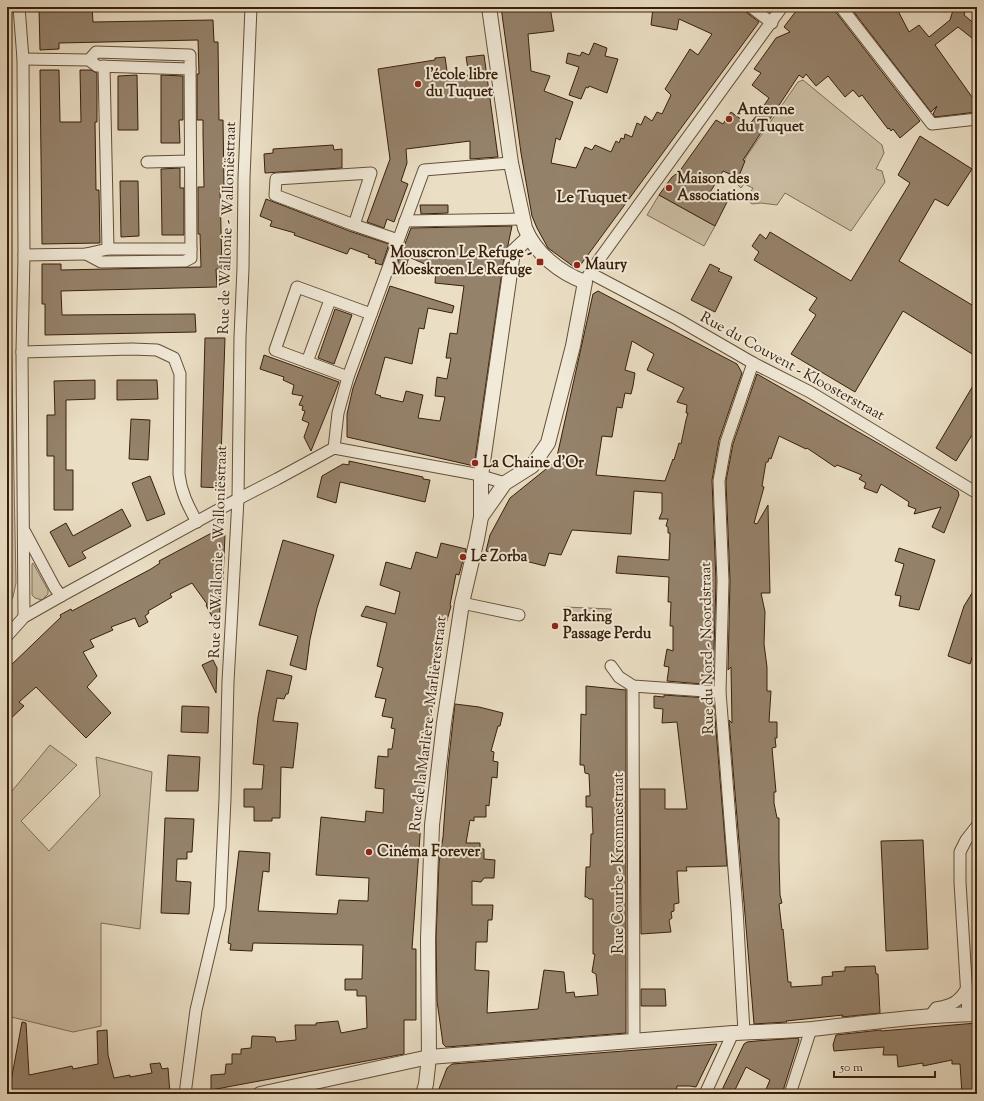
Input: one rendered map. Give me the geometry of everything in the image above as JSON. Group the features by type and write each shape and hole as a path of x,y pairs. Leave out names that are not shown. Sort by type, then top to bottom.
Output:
{"street":[{"path":"19,7 23,59 24,255 22,352 24,617"},
{"name":"Rue de Wallonie - Walloniëstraat","path":"185,1094 196,1010 220,908 228,682 238,499 244,178 251,7"},
{"path":"489,7 511,163 522,219 529,237 536,247 555,265 569,276 587,277 772,23 782,7"},
{"path":"751,7 772,23"},
{"path":"841,7 932,124 977,119"},
{"path":"86,254 101,262 185,261 191,258 190,55 96,52 89,60"},
{"path":"23,59 89,60 97,66 190,69"},
{"path":"104,66 108,249"},
{"path":"147,162 190,161"},
{"path":"334,448 338,413 348,377 424,170 511,163"},
{"path":"354,225 371,173 276,179 275,195 354,225 398,240"},
{"path":"405,221 522,219"},
{"name":"Rue de la Marlière - Marlièrestraat","path":"423,1094 426,1084 429,1057 428,939 432,825 444,723 462,603 481,517 481,476 513,252 529,237"},
{"path":"24,255 86,254 108,249 191,249"},
{"name":"Rue du Couvent - Kloosterstraat","path":"587,277 671,316 753,363 810,392 977,493"},
{"name":"Rue de la Marlière - Marlièrestraat","path":"481,517 505,482 532,466 548,443 573,346 587,277"},
{"path":"348,377 275,350 297,287 371,314"},
{"path":"307,362 330,300"},
{"path":"22,352 132,349 157,350 174,358 180,374 178,474 185,499 197,522"},
{"name":"Rue du Nord - Noordstraat","path":"738,1032 737,909 720,692 723,581 719,481 726,442 753,363"},
{"path":"7,636 24,617 334,448 481,476 505,482"},
{"path":"24,529 51,581 61,596"},
{"path":"462,603 519,616"},
{"path":"612,666 619,677 633,686 720,692"},
{"name":"Rue Courbe - Krommestraat","path":"633,686 634,1041"},
{"path":"260,1094 429,1057 738,1032 771,1032 811,1029 930,1016 972,1014 967,988 960,882 960,852 966,840 977,826"},
{"path":"930,1016 936,1008 947,1006 962,997 967,988"},
{"path":"790,1094 811,1029"},
{"path":"705,1094 738,1032"}],"shaded area":[{"path":"803,80 882,145 884,153 876,169 882,171 885,182 851,231 785,193 777,205 761,203 752,204 746,199 753,188 744,184 741,188 736,183 746,157 798,82"},
{"path":"7,111 16,583 13,597 7,608"},
{"path":"659,195 715,226 704,246 647,215"},
{"path":"33,563 48,590 48,594 42,600 35,598 32,595"},
{"path":"565,607 611,609 611,615 565,613"},
{"path":"50,745 77,765 21,821 49,851 100,796 96,757 152,772 140,929 101,923 101,1026 73,1032 7,1016 7,797"}],"building":[{"path":"39,7 92,7 93,22 213,20 214,42 218,42 219,120 223,120 224,187 220,187 222,269 216,269 217,287 61,291 62,315 195,314 196,332 45,335 45,304 42,304 42,264 61,264 61,270 201,267 200,234 198,234 198,187 204,187 203,120 197,120 197,74 199,74 198,40 59,43 59,49 40,50"},
{"path":"501,7 550,7 554,31 528,34 531,71 550,76 544,91 573,102 560,140 556,138 551,163 576,168 585,147 592,150 595,145 611,152 616,141 619,143 621,138 624,139 625,134 632,137 637,123 641,125 645,116 652,121 657,112 662,114 671,95 665,89 690,49 698,55 712,34 679,19 677,30 651,25 652,7 744,7 746,12 759,22 579,267 574,267 548,248 532,216 521,153"},
{"path":"799,7 834,7 835,11 920,121 900,138 893,129 891,131 889,128 888,129 862,95 859,97 853,90 845,97 828,76 816,86 806,74 803,78 799,75 743,160 745,161 738,178 723,171 709,194 727,202 715,226 659,195 672,177 679,172 716,120 723,124 731,112 749,125 761,110 769,98 752,85 761,73 754,69 776,38 790,32 784,27"},
{"path":"850,7 896,7 909,32 919,25 929,37 950,20 954,7 966,7 964,15 977,26 977,42 958,27 935,45 977,104 977,112 935,117 933,114 937,106 931,112"},
{"path":"594,43 607,48 605,56 618,59 607,93 589,86 588,88 586,87 581,99 569,95 579,67 566,63 568,53 580,56 582,52 589,55"},
{"path":"484,55 498,157 470,159 470,141 406,149 407,163 401,181 408,184 394,222 387,219 384,228 367,222 390,159 378,69 445,57 448,78 469,75 466,57"},
{"path":"40,70 59,70 60,122 81,122 80,70 91,70 97,73 97,122 95,122 96,190 99,190 100,243 42,244"},
{"path":"137,75 138,130 118,130 118,76"},
{"path":"161,75 183,76 183,120 179,120 180,143 161,143"},
{"path":"920,136 972,169 948,206 935,199 899,261 977,308 977,357 903,311 855,392 791,354 816,315 809,310 817,298 754,260 759,252 752,246 760,234 766,239 770,232 851,281 910,183 898,175"},
{"path":"333,145 334,150 342,149 342,168 265,173 264,154 273,153 273,149"},
{"path":"180,168 180,188 184,188 184,235 162,235 161,169"},
{"path":"120,181 138,181 139,236 121,237"},
{"path":"266,199 352,232 389,244 382,265 375,263 376,260 368,257 369,255 350,248 347,254 294,235 295,233 270,226 272,221 260,216"},
{"path":"420,205 448,205 448,213 421,214"},
{"path":"512,226 508,245 505,251 474,466 347,437 347,414 353,388 390,286 454,306 452,313 428,308 424,329 419,328 412,364 385,357 375,394 381,396 380,397 403,402 406,391 423,395 418,418 440,421 445,397 435,396 437,377 447,379 451,358 446,358 450,333 457,334 464,286 435,283 436,269 409,257 404,273 395,270 411,228"},
{"path":"710,264 720,269 718,271 732,277 715,312 691,300"},
{"path":"598,291 737,364 742,373 719,440 712,480 716,581 713,685 667,681 669,667 664,666 667,649 673,651 673,626 670,626 671,602 668,602 669,577 616,573 618,556 669,560 670,533 668,533 668,527 666,526 668,519 659,519 662,512 662,493 634,491 631,534 572,530 561,555 549,553 545,566 486,551 490,535 510,498 556,461 593,294","holes":["632,341 654,354 647,370 684,388 677,402 687,405 686,413 688,413 681,444 679,443 665,481 596,475 602,436 612,437 617,407 622,408 625,393 631,394 635,373 625,370"]},
{"path":"335,309 352,315 334,364 318,358"},
{"path":"205,338 225,338 220,488 201,487"},
{"path":"264,355 339,382 311,451 304,437 309,423 302,420 305,411 302,410 303,406 299,405 303,396 292,394 294,385 283,380 284,377 260,369"},
{"path":"757,374 883,446 958,491 959,495 944,533 932,527 941,507 914,514 916,509 908,506 909,502 881,484 877,493 864,488 866,483 859,479 862,475 837,465 835,467 807,448 806,449 779,436 771,459 769,458 768,462 766,462 762,486 764,487 754,523 757,524 768,505 770,593 761,593 765,612 764,644 767,667 767,691 771,691 769,722 777,722 777,738 775,738 776,747 772,748 776,792 774,792 774,803 777,818 779,818 780,895 782,903 779,904 788,982 791,982 791,987 822,985 822,977 833,976 832,972 845,971 845,967 875,966 876,974 878,974 880,1013 842,1017 843,1015 786,1021 787,1022 754,1024 729,720 732,723 731,667 728,670 730,581 726,481 733,444"},
{"path":"977,379 977,427 956,461 936,448"},
{"path":"95,380 95,399 66,400 66,470 73,470 73,510 54,510 54,456 47,456 47,415 55,415 54,381"},
{"path":"117,380 157,380 158,399 117,400"},
{"path":"131,419 150,420 148,460 129,459"},
{"path":"349,461 423,477 423,479 430,480 425,502 340,482 336,503 317,497 322,476 343,464 349,465"},
{"path":"150,476 165,514 147,521 132,483"},
{"path":"122,509 131,526 82,552 86,558 69,567 50,532 66,523 73,536"},
{"path":"221,528 225,535 219,630 206,605 207,604 192,583 170,594 172,597 148,611 149,613 145,616 148,622 139,627 135,618 111,627 113,630 90,640 94,647 83,652 97,676 87,687 111,713 86,738 36,687 19,702 24,706 7,722 7,669 61,617 60,615 71,609 72,611 151,569 160,563 159,561"},
{"path":"283,540 334,555 317,608 310,639 306,670 290,665 298,636 259,625"},
{"path":"441,543 466,549 459,575 456,574 451,606 442,638 436,669 422,807 412,949 416,949 416,1020 404,1020 404,1054 211,1090 211,1075 225,1074 226,1064 232,1064 232,1054 241,1054 241,1049 251,1048 252,1036 275,1037 276,1042 296,1040 295,1025 316,1025 316,1023 338,1021 341,1033 367,1028 366,996 357,996 357,990 345,990 345,979 362,979 363,945 253,943 252,951 230,950 231,944 228,943 239,851 270,853 269,872 263,871 258,911 337,914 339,900 368,901 369,878 316,875 321,817 365,822 366,811 383,813 384,789 375,788 378,756 388,757 388,749 392,749 395,729 391,728 393,718 382,716 386,699 375,697 383,668 377,666 387,623 361,616 366,606 395,614 400,592 380,585 386,562 411,569 416,552 437,558"},
{"path":"899,548 935,560 919,610 899,606 901,596 895,595 904,564 895,561"},
{"path":"977,585 977,642 970,664 948,656 964,606"},
{"path":"213,660 217,668 216,693 202,665"},
{"path":"267,670 292,676 288,694 286,694 284,699 277,698 273,721 298,723 293,768 281,767 280,818 272,818 272,821 254,821 254,807 244,807 244,789 262,789 264,765 253,764 258,717"},
{"path":"586,686 626,690 626,1033 446,1047 443,1044 437,1001 436,939 439,863 443,837 448,766 455,704 479,707 503,713 491,751 494,752 493,761 498,762 497,778 492,777 489,806 486,805 486,817 474,817 474,821 470,820 466,843 480,843 480,849 484,849 484,859 495,860 494,878 484,878 481,882 472,881 472,905 493,905 492,920 488,920 487,942 476,942 475,970 489,971 487,1013 538,1009 544,970 564,972 566,993 574,992 575,997 598,995 596,974 592,972 595,954 593,954 593,899 585,897 586,867 590,867 591,834 593,834 592,807 586,807 586,796 590,796 589,774 585,773 584,765 580,765 581,714 586,715"},
{"path":"664,695 708,698 714,705 727,866 686,867 687,871 677,871 679,903 674,904 674,911 671,912 672,918 669,920 671,932 641,934 640,789 665,789 665,809 687,809 677,722 662,723 663,709 654,708 654,696 664,697"},
{"path":"182,706 209,707 208,733 181,732"},
{"path":"168,755 200,757 198,791 166,791"},
{"path":"165,818 194,819 192,852 187,852 187,859 177,859 176,881 191,882 189,914 161,913"},
{"path":"923,840 928,949 886,951 881,841"},
{"path":"641,989 665,989 666,1006 641,1006"},
{"path":"22,1022 26,1023 29,1075 72,1066 73,1069 98,1064 97,1031 107,1030 108,1055 114,1078 152,1073 150,1064 160,1063 162,1069 168,1068 170,1094 7,1094 7,1080 11,1081"},
{"path":"977,1023 977,1094 962,1094 960,1064 952,1064 952,1060 923,1066 923,1063 898,1067 897,1055 883,1055 884,1047 834,1051 833,1045 836,1035"},
{"path":"798,1038 799,1040 782,1094 764,1094 770,1080 746,1067 733,1094 720,1094 744,1044 747,1042 756,1041"},
{"path":"717,1044 696,1087 677,1086 676,1094 624,1094 598,1090 598,1094 437,1094 447,1068 452,1064"}],"place":[{"name":"l’école libre du Tuquet","path":"418,84"},
{"name":"Antenne du Tuquet","path":"729,119"},
{"name":"Maison des Associations","path":"669,188"},
{"name":"Mouscron Le Refuge - Moeskroen Le Refuge","path":"540,262"},
{"name":"Maury","path":"577,265"},
{"name":"La Chaine d'Or","path":"475,463"},
{"name":"Le Zorba","path":"463,557"},
{"name":"Parking Passage Perdu","path":"555,626"},
{"name":"Cinéma Forever","path":"369,852"}],"district":[{"name":"Le Tuquet","path":"592,198"}]}
